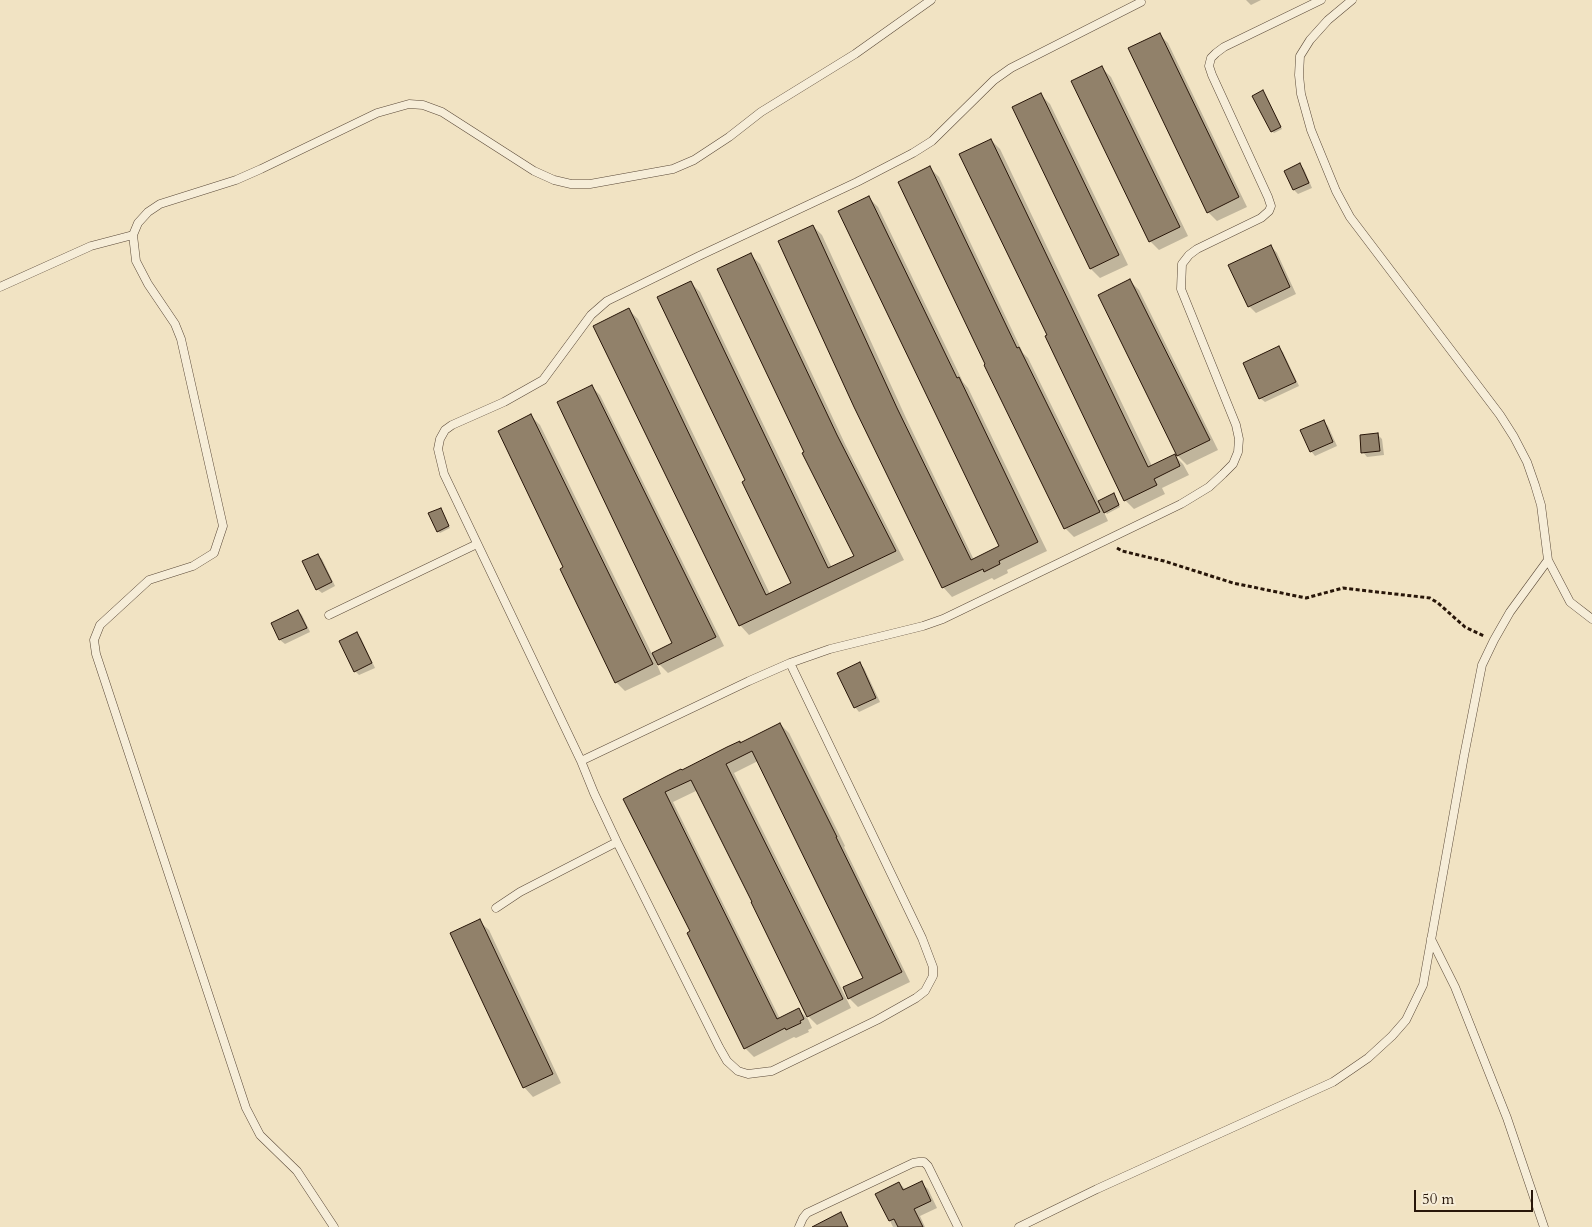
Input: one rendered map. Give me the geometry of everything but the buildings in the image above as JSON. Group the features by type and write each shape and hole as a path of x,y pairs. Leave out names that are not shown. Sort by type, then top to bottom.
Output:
{"lane":[{"path":"334,1227 297,1171 260,1135 246,1108 96,654 94,640 100,625 149,580 193,566 214,553 223,526 181,339 136,261 133,235 138,223 148,212 160,204 236,180 377,113 409,104 423,105 442,112 534,171 554,180 571,184 590,184 673,169 694,160 729,137 761,112 856,54 931,0"},
{"path":"581,760 790,663 830,649 923,626 943,619 1181,504 1208,487 1233,464 1238,452 1239,439 1236,425 1181,289 1182,264 1197,249 1261,218 1269,211 1270,206 1268,197 1209,66 1211,58 1216,52 1321,0"},
{"path":"1352,0 1328,20 1310,40 1300,56 1301,94 1311,130 1336,191 1350,217 1500,415 1528,462 1541,505 1548,560 1570,602 1592,619"},
{"path":"790,663 928,953 933,967 933,976 925,991 877,1020 787,1064 760,1073 748,1074 738,1071 727,1061 719,1047 617,842 581,760 477,544 440,462 438,450 440,439 445,430 544,380 591,315 607,301 857,182 913,153 932,140 994,80 1011,68 1141,2"},
{"path":"0,287 91,246 133,235"},
{"path":"330,615 477,544"},
{"path":"1019,1227 1097,1189 1333,1082 1368,1058 1406,1020 1423,985 1482,666 1510,612 1548,560"},
{"path":"496,908 520,892 617,842"},
{"path":"1431,940 1455,987 1508,1118 1544,1227"},
{"path":"799,1227 807,1213 913,1163 919,1162 924,1162 928,1166 958,1227"}],"path":[{"path":"1106,540 1122,551 1164,561 1233,583 1306,598 1343,588 1430,598 1465,627 1494,640"}]}
